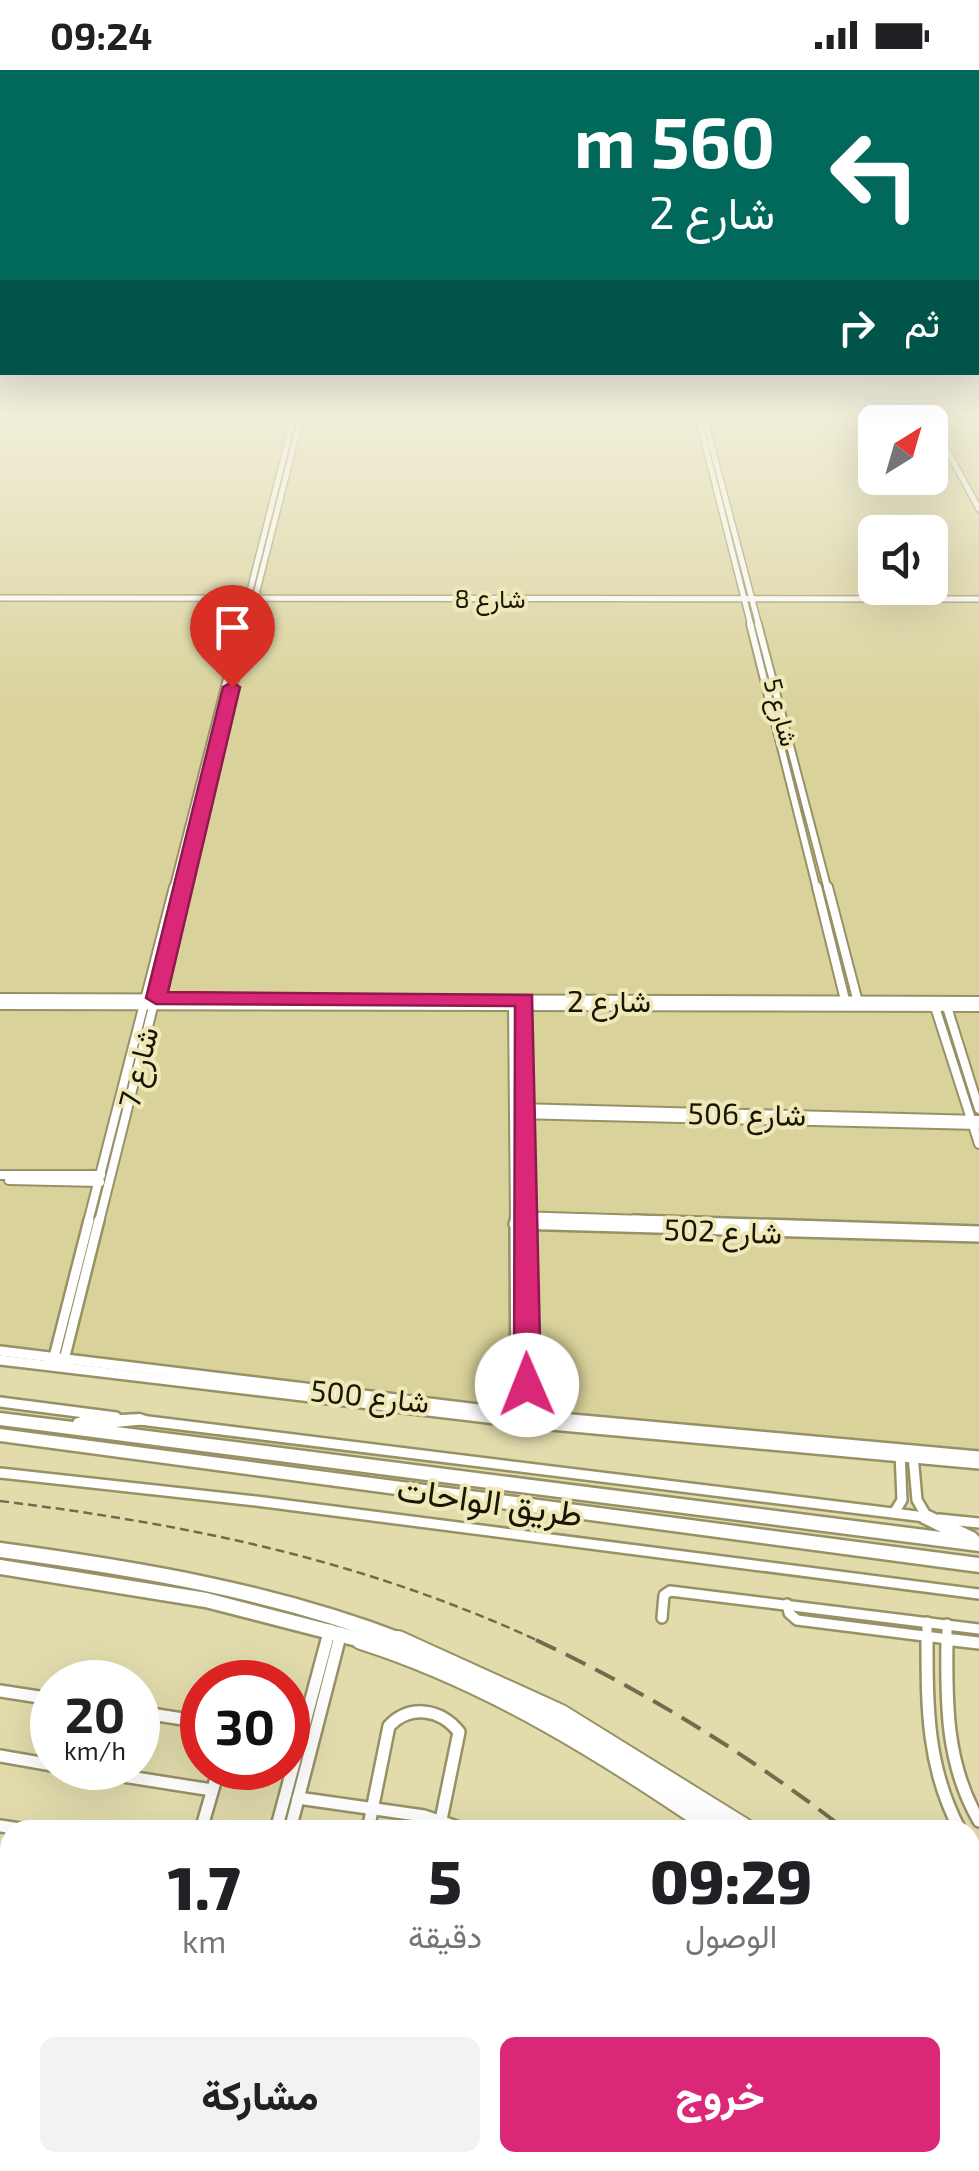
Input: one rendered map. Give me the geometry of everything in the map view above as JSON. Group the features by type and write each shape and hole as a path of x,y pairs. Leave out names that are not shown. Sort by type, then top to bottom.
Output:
{"highway":[{"name":"طريق الواحات","path":"0,1419 979,1543"},
{"path":"42,1424 140,1420"},
{"name":"طريق الواحات","path":"0,1435 979,1565"},
{"path":"927,1517 979,1543"}],"street":[{"name":"شارع 7","path":"58,1363 98,1178 272,515"},
{"name":"شارع 5","path":"726,515 846,1004"},
{"name":"شارع 8","path":"0,596 979,598"},
{"name":"شارع 7","path":"58,1363 155,1002 251,597"},
{"name":"شارع 5","path":"747,597 791,743 858,1004"},
{"path":"780,742 791,743"},
{"name":"شارع 2","path":"0,998 144,1002 979,1004"},
{"name":"شارع 2","path":"0,1006 144,1002"},
{"name":"شارع 2","path":"155,1002 513,1006 525,1003"},
{"path":"516,1418 525,1003"},
{"name":"شارع 2","path":"858,1004 979,1004"},
{"path":"513,1006 520,1111"},
{"path":"934,1007 975,1122 979,1144"},
{"path":"947,1007 979,1109"},
{"name":"شارع 506","path":"520,1111 975,1122"},
{"path":"0,1177 109,1179"},
{"path":"520,1220 528,1419"},
{"name":"شارع 502","path":"520,1220 979,1234"},
{"name":"شارع 500","path":"0,1352 58,1363"},
{"name":"شارع 500","path":"0,1360 58,1363 516,1418 900,1452 979,1464"},
{"name":"طريق الواحات","path":"0,1402 979,1523"},
{"path":"894,1513 902,1500 900,1452"},
{"path":"913,1454 917,1500 927,1517"},
{"name":"شارع 500","path":"913,1454 979,1456"},
{"name":"طريق الواحات","path":"0,1473 276,1504 979,1594"},
{"path":"0,1550 218,1584 387,1634 472,1668 560,1712 624,1748 733,1820"},
{"path":"0,1567 206,1600 335,1631 413,1659 518,1708 701,1820"},
{"path":"662,1618 664,1595 670,1591 979,1629"},
{"path":"787,1604 789,1613 797,1620 979,1643"},
{"path":"926,1622 926,1739 939,1790 955,1820"},
{"path":"947,1624 952,1758 960,1785 978,1820"},
{"path":"310,1708 335,1631"},
{"path":"292,1820 335,1631"},
{"path":"0,1691 30,1696"},
{"path":"298,1798 372,1808 441,1820 459,1732 448,1718 416,1711 396,1716 389,1726 372,1808 370,1820"},
{"path":"0,1756 30,1761"},
{"path":"204,1820 212,1790"},
{"path":"279,1820 287,1790"}],"shaded area":[{"path":"0,515 858,515 858,605 948,605 948,515 979,515 979,1455 533,1413 0,1354"}],"railway":[{"path":"0,1501 141,1522 276,1550 409,1589 541,1642"},
{"path":"536,1640 696,1726 832,1820"}],"route":[{"path":"232,687 156,998 525,1000 527,1385"}]}
